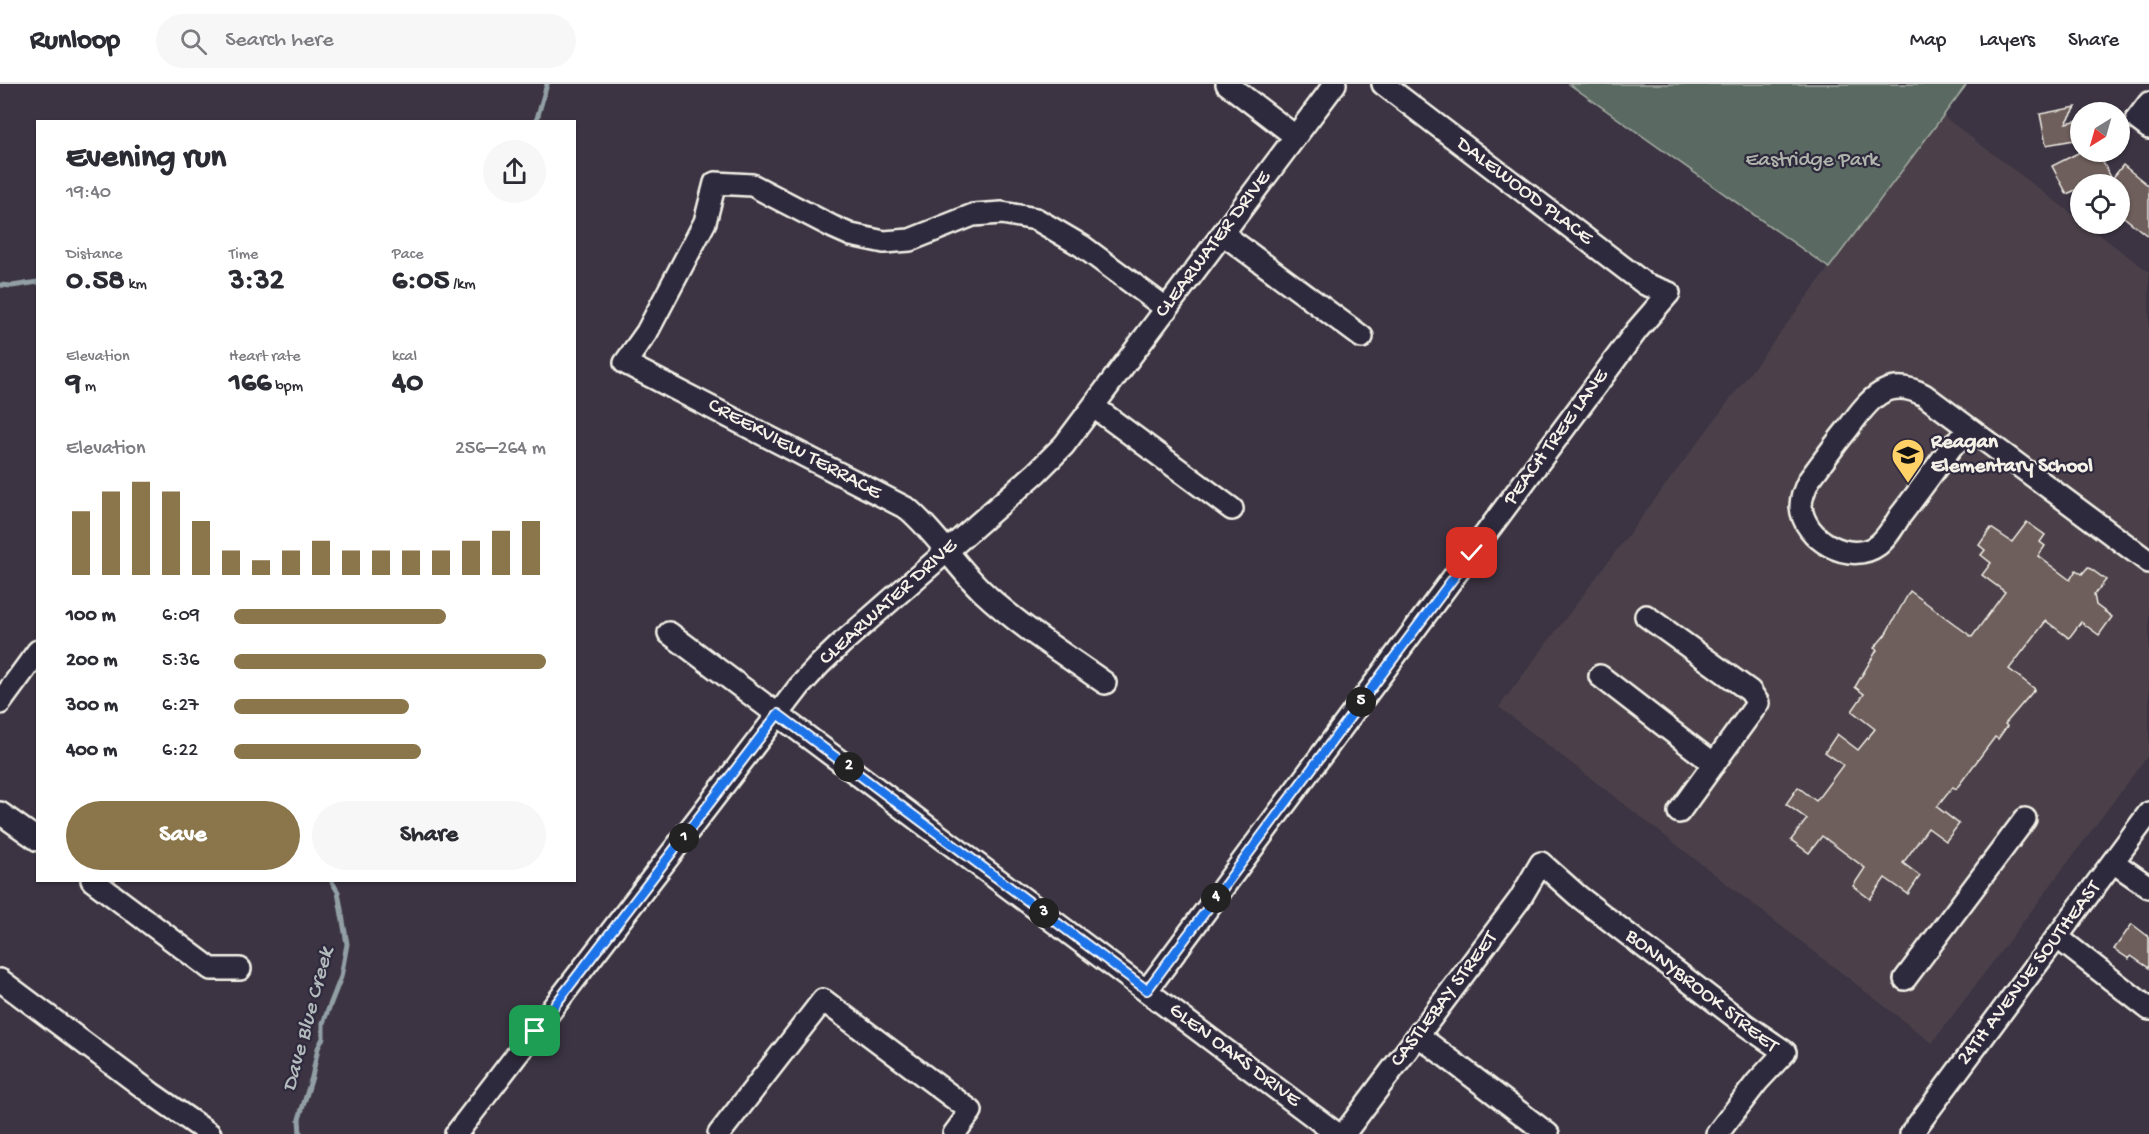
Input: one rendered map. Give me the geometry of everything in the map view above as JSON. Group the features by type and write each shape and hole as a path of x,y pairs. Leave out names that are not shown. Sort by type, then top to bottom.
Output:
{"street":[{"path":"1227,84 1295,136"},
{"name":"CLEARWATER DRIVE","path":"456,1134 778,714 820,664 1052,459 1094,407 1335,84"},
{"name":"DALEWOOD PLACE","path":"1383,84 1645,284 1669,293"},
{"path":"2149,103 2137,119 2149,128"},
{"name":"CREEKVIEW TERRACE","path":"1105,683 997,604 968,577 927,526 908,509 625,363 647,332 705,222 715,183 752,185 832,227 869,240 884,242 910,240 973,215 1002,213 1036,219 1082,246 1167,309"},
{"path":"1223,234 1362,337"},
{"name":"PEACH TREE LANE","path":"1147,990 1630,340 1669,293"},
{"path":"1974,432 1952,446 1877,546 1856,554 1840,550 1828,544 1809,528 1801,506 1804,489 1809,480 1869,401 1878,394 1902,388 1913,389 1924,394 2149,562"},
{"path":"1094,407 1232,509"},
{"path":"1646,616 1750,691 1758,703 1679,812"},
{"name":"GLEN OAKS DRIVE","path":"669,633 1337,1134"},
{"path":"0,703 36,654"},
{"path":"1600,676 1714,764"},
{"path":"0,813 36,839"},
{"name":"24TH AVENUE SOUTHEAST","path":"1911,1134 2149,813"},
{"path":"1905,979 2025,819"},
{"path":"2113,862 2149,887"},
{"name":"CASTLEBAY STREET","path":"1344,1134 1520,899 1541,863"},
{"name":"BONNYBROOK STREET","path":"1541,863 1587,904 1747,1026 1785,1052 1756,1082 1717,1134"},
{"path":"95,882 211,969 240,969"},
{"path":"2057,937 2149,1009"},
{"path":"0,980 151,1093 210,1134"},
{"path":"719,1134 823,1000 971,1111 954,1134"},
{"path":"1419,1036 1548,1134"}],"shaded area":[{"name":"Reagan Elementary School","path":"1943,116 2070,212 2070,234 2098,234 2149,272 2149,754 1932,1043 1499,707"}],"green space":[{"name":"Eastridge Park","path":"1569,84 1967,84 1829,268"}],"building":[{"path":"2070,108 2070,117 2066,123 2070,122 2070,141 2046,145 2040,114"},
{"path":"2070,157 2070,162 2103,162 2109,174 2070,174 2070,193 2067,194 2052,166"},
{"path":"2123,165 2149,186 2149,237 2130,222 2130,174 2116,174"},
{"path":"2027,522 2045,535 2040,542 2045,546 2038,556 2070,580 2076,570 2082,574 2088,567 2106,580 2094,595 2096,605 2112,617 2099,635 2081,622 2069,638 2046,621 2009,669 2035,689 2005,724 2007,726 1998,739 1995,737 1956,789 1953,787 1937,807 1959,824 1946,841 1928,828 1903,863 1920,876 1908,894 1885,878 1870,899 1853,886 1865,868 1822,836 1809,853 1791,840 1807,819 1786,804 1798,787 1816,801 1843,765 1825,752 1837,734 1858,750 1875,729 1852,711 1864,694 1855,687 1877,650 1874,648 1885,635 1910,591 1972,637 2005,592 1982,575 1991,563 1981,555 1985,550 1979,545 1991,528 2012,542"},
{"path":"2132,924 2149,937 2149,968 2131,956 2129,959 2114,949"}],"waterway":[{"name":"Dave Blue Creek","path":"537,120 547,84"},
{"path":"0,285 12,286 36,282"},
{"name":"Dave Blue Creek","path":"300,1134 299,1119 318,1048 323,1038 323,1023 341,977 347,944 338,892 332,882"}],"place":[{"name":"Reagan Elementary School","path":"1908,484"}],"route":[{"path":"535,1031 778,714 1147,990 1472,553"}]}
